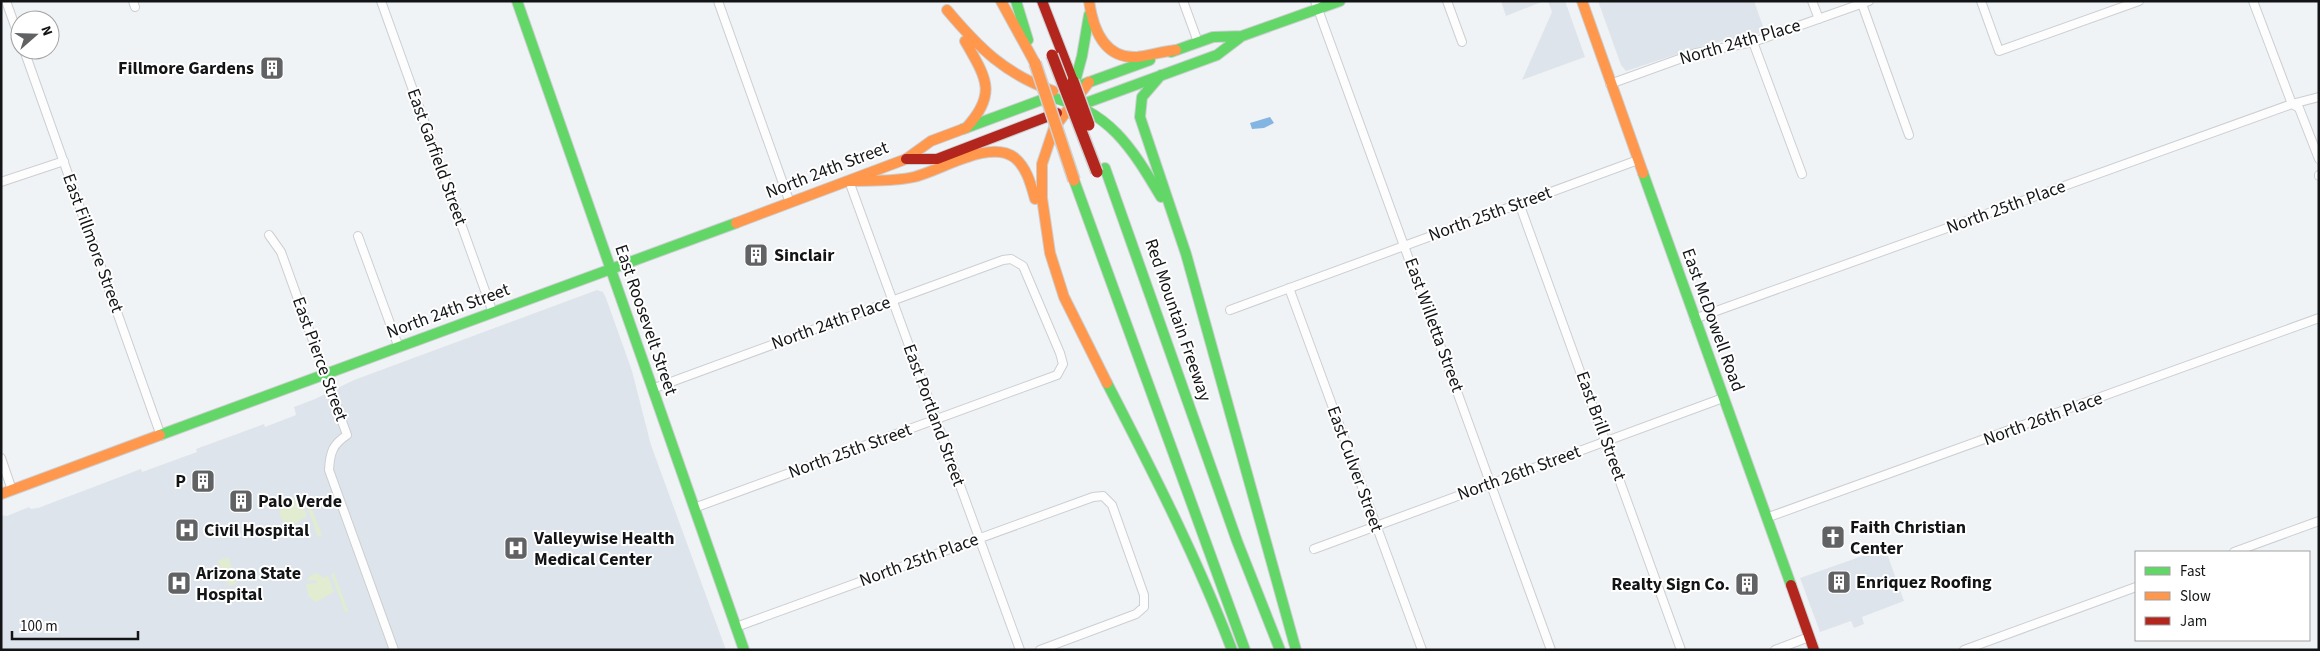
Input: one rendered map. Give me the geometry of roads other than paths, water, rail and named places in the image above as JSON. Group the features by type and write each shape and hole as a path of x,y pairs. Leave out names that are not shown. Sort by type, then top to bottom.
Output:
{"main road":[{"name":"East Roosevelt Street","path":"518,1 610,270 744,650"},
{"path":"1001,1 1035,63"},
{"path":"1016,1 1074,180 1244,650"},
{"path":"1032,1 1060,51"},
{"path":"1042,1 1101,170"},
{"path":"1052,1 1060,51"},
{"name":"North 24th Street","path":"7,492 849,181 906,159 931,141 966,128 1067,98 1094,100 1217,55 1242,36 1317,5 1340,1"},
{"name":"East McDowell Road","path":"1582,1 1694,319 1814,650"},
{"path":"945,5 977,46 998,65 1032,85 1067,98 1092,112 1120,135 1141,164 1174,219"},
{"path":"945,5 979,63 986,79 987,88 984,103 975,119 966,128"},
{"path":"1090,5 1096,34 1101,42 1112,51 1136,57 1176,50"},
{"path":"1050,253 1042,198 1042,164 1082,56 1090,5"},
{"name":"North 24th Street","path":"906,159 937,159 1067,98 1089,82 1213,37 1242,36"},
{"name":"Red Mountain Freeway","path":"1060,51 1067,98 1101,170 1145,284 1237,540 1280,650"},
{"path":"1161,75 1142,97 1140,117 1193,278 1296,650"},
{"path":"849,181 914,177 989,151 1001,152 1018,160 1029,174 1064,297 1162,490 1214,602 1232,650"}],"street":[{"name":"East Garfield Street","path":"381,1 493,313"},
{"path":"718,1 790,203"},
{"path":"1183,1 1198,42"},
{"path":"1447,1 1462,42"},
{"path":"1812,1 1819,19"},
{"path":"1981,1 1999,51 2139,1"},
{"path":"2253,1 2292,104 2299,108 2319,159"},
{"path":"1866,2 1909,135"},
{"name":"North 24th Place","path":"1610,84 1696,53 1754,42 1866,2"},
{"name":"East Willetta Street","path":"1317,5 1551,650"},
{"path":"1754,42 1802,174"},
{"name":"East Fillmore Street","path":"28,60 162,436"},
{"name":"North 25th Place","path":"1694,319 2292,104 2319,97"},
{"name":"North 25th Street","path":"1230,310 1638,160"},
{"path":"1,182 64,161"},
{"name":"East Portland Street","path":"849,181 1020,650"},
{"name":"East Brill Street","path":"1520,203 1681,650"},
{"name":"East Pierce Street","path":"269,235 281,252 347,435 336,442 330,458 329,470 394,650"},
{"path":"358,236 398,348"},
{"name":"North 24th Place","path":"652,389 893,300 1011,259 1023,266 1060,353 1063,364 1061,370"},
{"name":"East Culver Street","path":"1289,288 1422,650"},
{"name":"North 26th Place","path":"1766,518 2319,318"},
{"name":"North 25th Street","path":"694,508 1057,375 1061,370"},
{"name":"North 26th Street","path":"1314,548 1723,398"},
{"path":"1,458 7,492"},
{"name":"North 25th Place","path":"736,627 978,538 1093,497 1103,496 1112,505 1144,595 1144,607 1136,614 1040,650"},
{"path":"2237,551 2319,521"},
{"path":"1968,649 2135,587"},
{"path":"1775,650 1809,637"}],"water":[{"path":"1270,117 1274,123 1264,128 1252,129 1250,123"}],"place":[{"name":"Fillmore Gardens","path":"272,68"},
{"name":"Sinclair","path":"756,255"},
{"name":"P","path":"203,481"},
{"name":"Palo Verde","path":"241,501"},
{"name":"Civil Hospital","path":"187,530"},
{"name":"Faith Christian Center","path":"1833,537"},
{"name":"Valleywise Health Medical Center","path":"516,548"},
{"name":"Enriquez Roofing","path":"1839,582"},
{"name":"Arizona State Hospital","path":"179,583"},
{"name":"Realty Sign Co.","path":"1747,584"}]}
